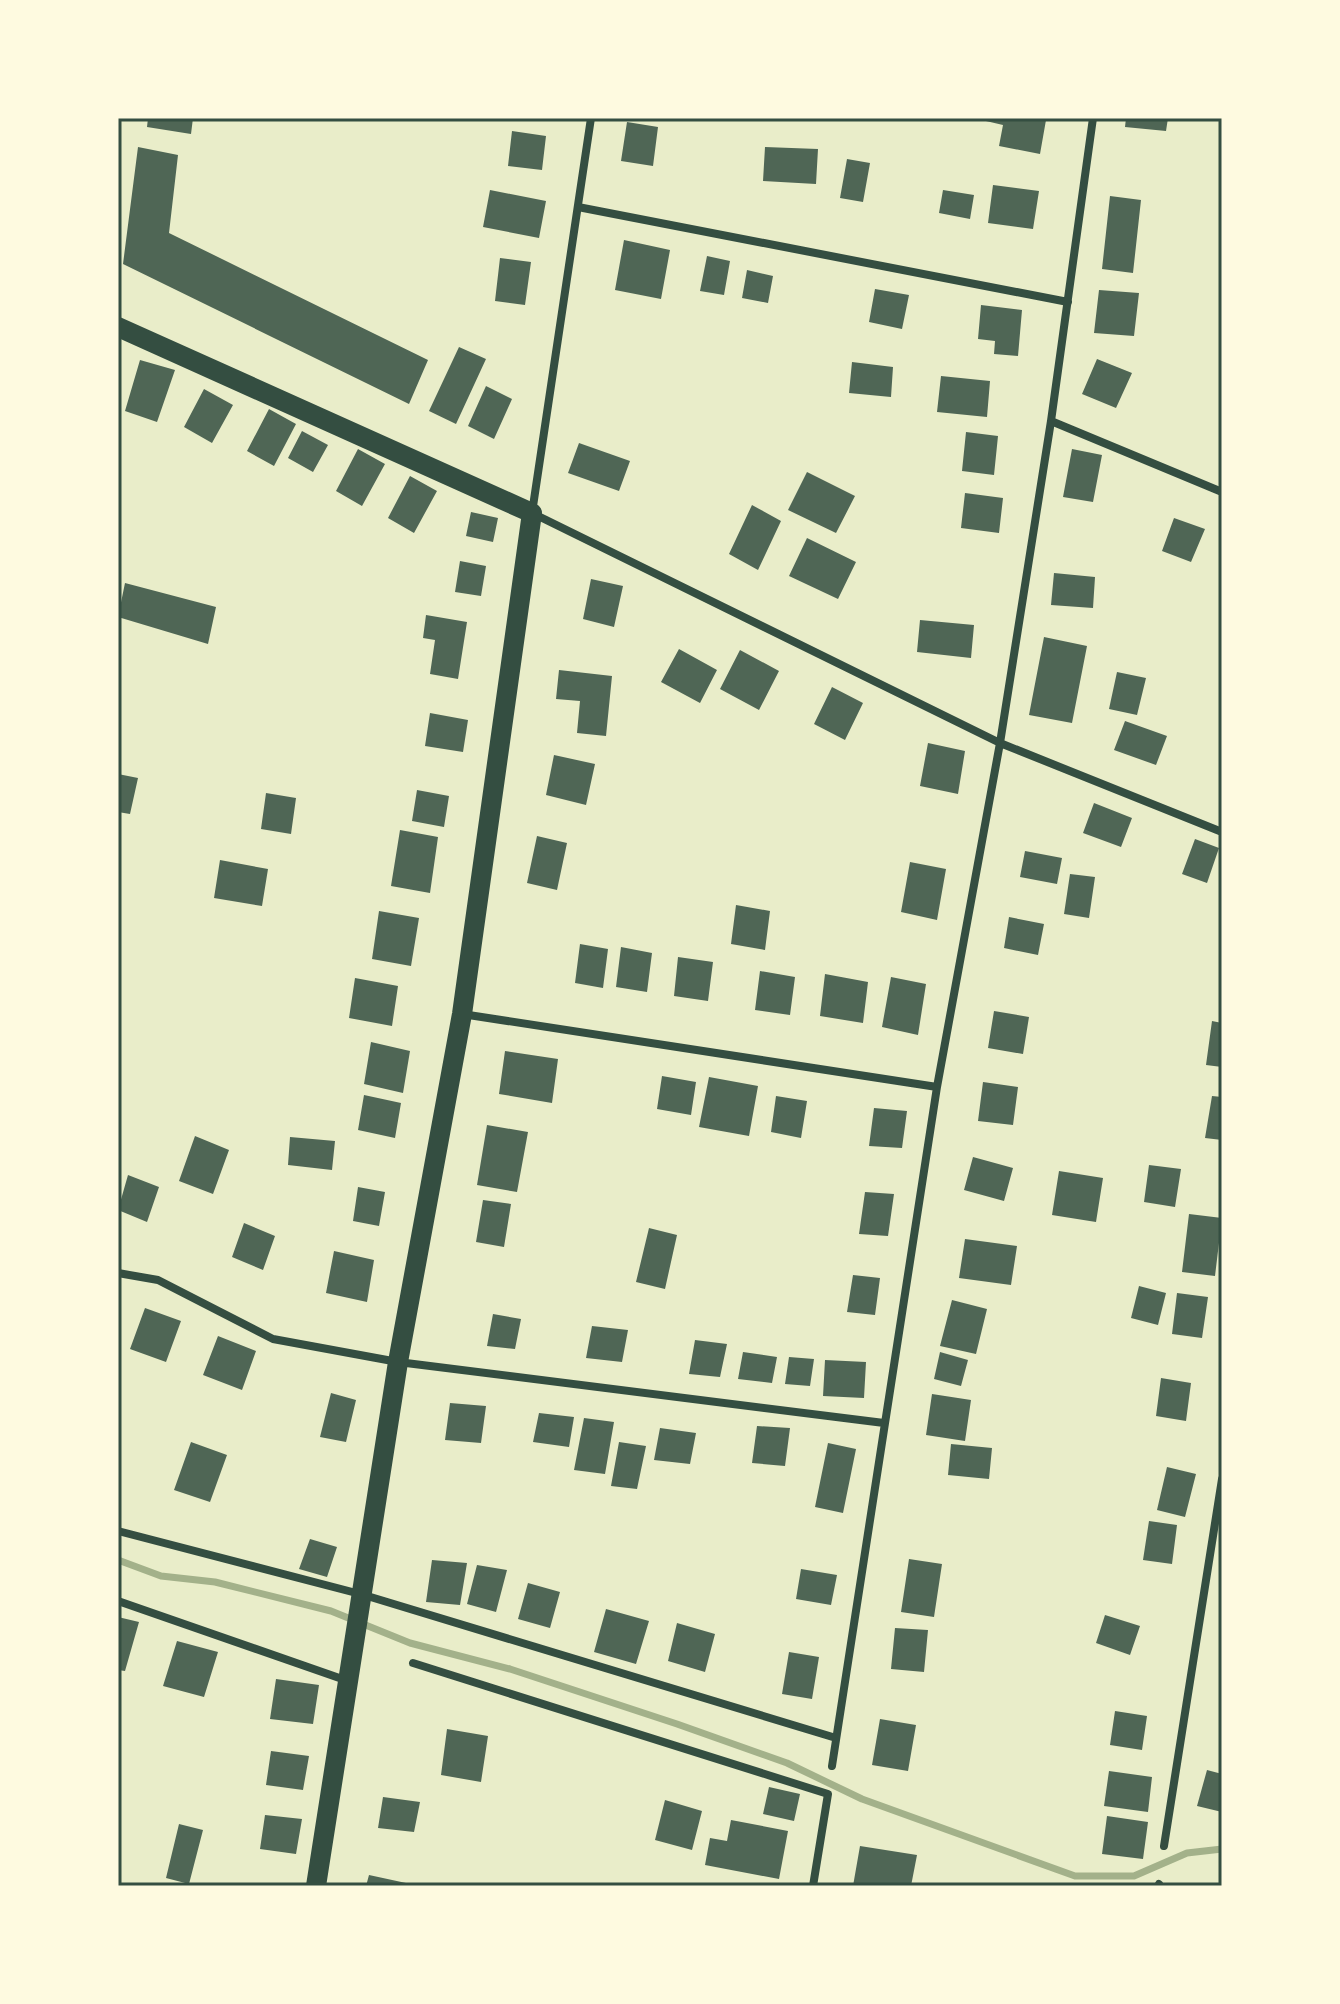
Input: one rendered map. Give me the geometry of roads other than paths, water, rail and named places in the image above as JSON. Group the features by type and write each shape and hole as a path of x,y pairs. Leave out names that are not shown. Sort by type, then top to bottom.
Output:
{"main road":[{"path":"118,327 532,513 462,1014 398,1362 363,1602 316,1886"}],"street":[{"path":"591,118 532,513 1000,743 1222,832"},
{"path":"832,1766 937,1087 1000,743 1051,421 1093,118"},
{"path":"578,207 1068,302"},
{"path":"1051,421 1222,492"},
{"path":"462,1014 937,1087"},
{"path":"118,1273 158,1280 273,1339 398,1362 884,1423"},
{"path":"1164,1846 1222,1479"},
{"path":"118,1531 836,1738"},
{"path":"118,1601 350,1682"},
{"path":"413,1663 828,1794 813,1886"}],"waterway":[{"path":"118,1560 161,1576 215,1582 331,1611 410,1643 510,1669 677,1724 787,1763 862,1799 1075,1876 1134,1876 1187,1853 1222,1849"}]}
